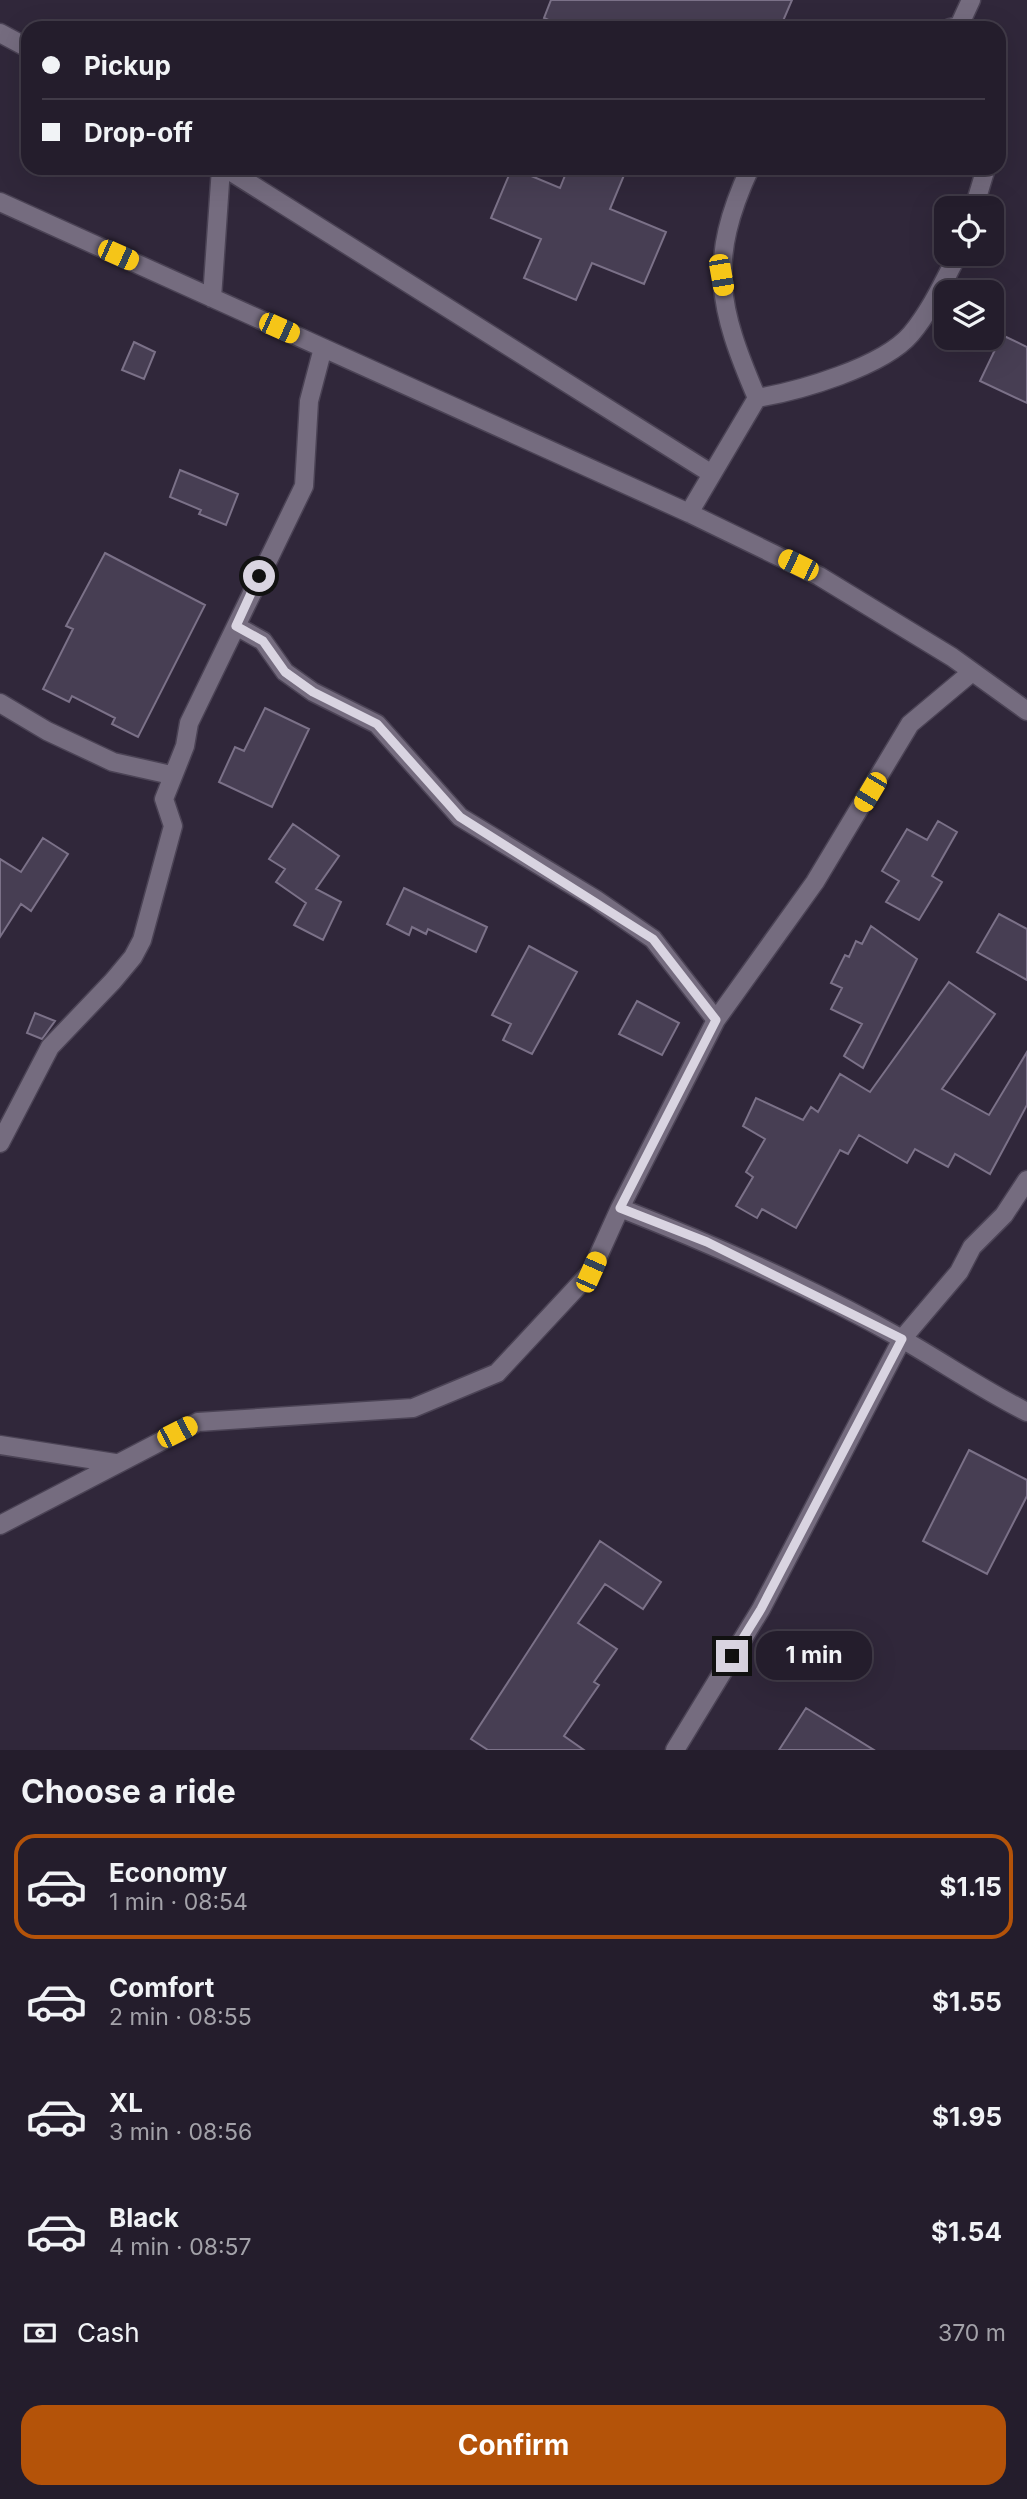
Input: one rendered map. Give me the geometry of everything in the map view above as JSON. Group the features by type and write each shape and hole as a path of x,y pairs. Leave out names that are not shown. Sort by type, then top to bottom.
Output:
{"street":[{"path":"959,21 971,0"},
{"path":"0,33 21,44"},
{"path":"212,298 222,175"},
{"path":"234,175 712,474"},
{"path":"747,175 736,199 724,239 721,275 733,342 757,398"},
{"path":"978,196 984,175"},
{"path":"0,202 690,513 819,576 972,672 1027,711"},
{"path":"757,398 792,393 841,375 909,336 931,304 952,266"},
{"path":"0,1143 50,1047 113,981 133,957 142,940 173,826 164,799 185,746 196,704 304,486 309,401 323,348"},
{"path":"690,513 757,398"},
{"path":"236,626 263,641 285,672 313,692 377,724 460,817 653,939 716,1020"},
{"path":"0,1525 198,1422 413,1408 498,1373 591,1272 620,1208 716,1020 815,882 910,724 972,672"},
{"path":"0,703 47,731 113,762 172,775"},
{"path":"675,1750 761,1609 902,1339 960,1272 972,1247 1004,1215 1027,1180"},
{"path":"620,1208 707,1242 902,1339 976,1387 1027,1412"},
{"path":"0,1445 115,1463"}],"building":[{"path":"551,0 792,0 783,21 551,21 544,18"},
{"path":"509,175 529,175 560,188 565,175 624,175 610,209 666,232 644,284 592,263 576,300 524,278 541,239 491,218"},
{"path":"1004,336 1027,347 1027,403 980,381 995,350 1004,350"},
{"path":"134,342 155,352 144,379 122,370"},
{"path":"180,470 238,494 226,525 199,514 201,510 170,497"},
{"path":"105,553 205,605 138,737 112,724 115,718 72,696 69,702 43,689 73,629 66,626"},
{"path":"265,708 309,729 272,807 219,782 235,747 244,751"},
{"path":"938,821 957,832 932,876 942,882 919,920 886,902 899,881 882,871 907,829 927,840"},
{"path":"293,824 339,856 316,889 341,902 323,940 294,925 306,903 276,882 285,869 269,859"},
{"path":"43,838 68,854 31,911 21,904 0,937 0,859 21,872"},
{"path":"404,888 487,927 476,952 428,929 426,934 412,927 409,935 387,924"},
{"path":"999,914 1027,929 1027,980 977,952"},
{"path":"871,926 917,959 863,1068 844,1056 862,1024 831,1009 842,988 831,983 845,955 849,957 856,941 862,944"},
{"path":"529,946 577,972 532,1054 503,1040 511,1024 492,1015"},
{"path":"949,982 995,1014 942,1089 989,1115 1027,1052 1027,1105 990,1174 955,1154 948,1167 915,1149 907,1163 859,1135 848,1154 840,1150 796,1228 762,1209 757,1218 736,1206 753,1177 746,1172 765,1139 743,1126 756,1098 803,1120 811,1107 818,1112 840,1074 870,1092"},
{"path":"637,1001 679,1023 662,1055 619,1034"},
{"path":"35,1013 55,1021 42,1039 27,1033"},
{"path":"969,1450 1027,1480 1027,1496 987,1574 923,1541"},
{"path":"600,1541 661,1582 643,1609 605,1584 578,1623 617,1649 594,1682 599,1685 564,1736 584,1750 488,1750 471,1739"},
{"path":"806,1708 874,1750 779,1750"}],"route":[{"path":"259,576 236,626 263,641 285,672 313,692 377,724 460,817 653,939 716,1020 620,1208 707,1242 902,1339 761,1609 732,1656"}]}
